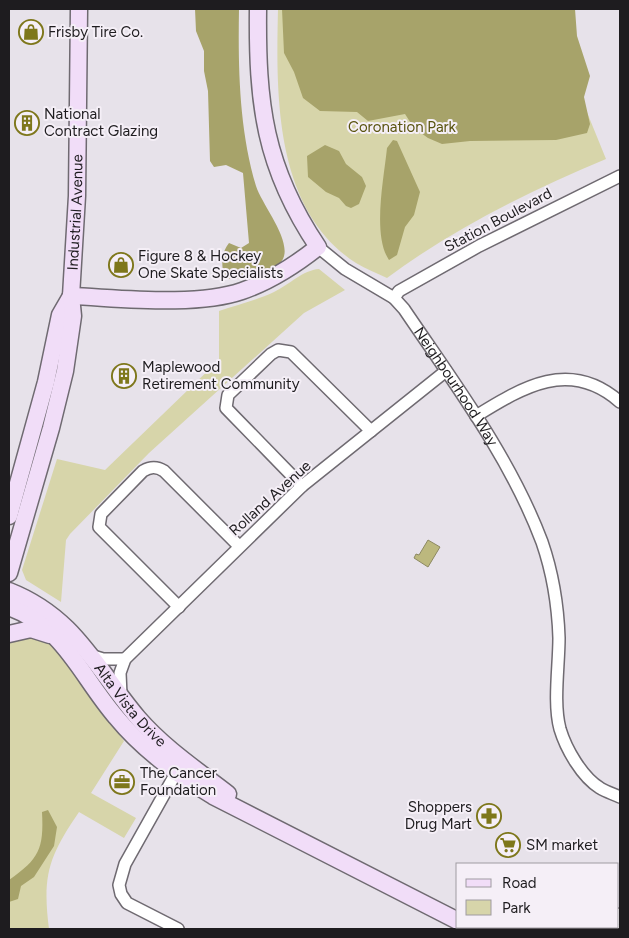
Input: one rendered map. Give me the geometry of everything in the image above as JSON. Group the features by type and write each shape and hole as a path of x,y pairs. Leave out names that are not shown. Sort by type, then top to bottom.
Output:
{"street":[{"name":"Industrial Avenue","path":"9,573 25,523 65,371 73,316 70,296 77,196 80,9"},
{"path":"70,296 158,299 216,297 241,291 277,276 318,247 287,196 271,153 261,93 258,9"},
{"name":"Station Boulevard","path":"394,298 402,290 478,246 620,176"},
{"name":"Neighbourhood Way","path":"318,247 344,269 394,298 404,308 476,416 522,495 542,544 553,584 559,636 560,729 570,751 582,770 599,788 620,797"},
{"name":"Industrial Avenue","path":"9,516 46,382 60,315 70,296"},
{"path":"302,486 226,408 225,401 228,395 271,354 278,350 291,352 371,431"},
{"name":"Rolland Avenue","path":"125,659 302,486 446,371"},
{"path":"476,416 514,393 546,380 575,380 589,384 602,389 620,402"},
{"path":"179,607 99,527 100,514 136,478 149,468 164,471 239,546"},
{"name":"Alta Vista Drive","path":"9,592 32,601 52,613 73,633 121,695 156,736 258,817"},
{"name":"Alta Vista Drive","path":"9,607 34,619 57,637 115,716 139,741 176,773 213,796 258,817 456,920"},
{"path":"9,634 31,630 57,637"},
{"path":"90,655 103,659 125,659 120,673 121,695"},
{"path":"176,773 125,864 118,885 127,902 178,929"}],"green space":[{"name":"Coronation Park","path":"278,9 545,9 606,159 549,184 493,212 439,243 387,278 356,263 329,240 309,213 295,182 286,148 280,113 277,42"},
{"path":"319,269 345,290 304,313 149,453 70,534 66,540 61,602 26,580 22,570 57,459 105,470 219,360 219,311 267,295 307,272"},
{"path":"30,634 51,642 124,741 91,793 136,818 124,838 79,812 54,854 50,867 47,894 49,929 9,929 9,644 14,639"}],"shaded area":[{"path":"195,9 239,9 239,75 243,120 250,164 259,194 275,222 285,251 283,259 273,268 256,275 238,279 224,278 222,264 226,247 229,243 241,248 249,243 243,173 226,165 214,167 210,161 208,91 204,71 204,51 196,31"},
{"path":"282,9 575,9 577,36 590,76 584,97 590,124 587,133 556,140 470,141 442,144 428,138 414,128 405,114 368,121 357,112 320,111 303,98 294,72 284,53"},
{"path":"393,140 397,141 420,192 414,215 405,227 397,255 389,260 381,236 380,206 387,148"},
{"path":"325,145 339,151 346,164 362,177 366,186 359,204 351,208 346,206 339,198 326,192 308,177 307,156"},
{"path":"428,540 440,547 428,567 414,558 416,554 419,555"},
{"path":"48,810 57,827 54,846 34,877 21,886 18,899 9,902 9,880 27,866 38,852 42,835 42,812"}],"place":[{"name":"Frisby Tire Co.","path":"31,32"},
{"name":"National Contract Glazing","path":"27,123"},
{"name":"Figure 8 & Hockey One Skate Specialists","path":"121,265"},
{"name":"Maplewood Retirement Community","path":"124,376"},
{"name":"The Cancer Foundation","path":"122,782"},
{"name":"Shoppers Drug Mart","path":"489,816"},
{"name":"SM market","path":"508,845"}]}
